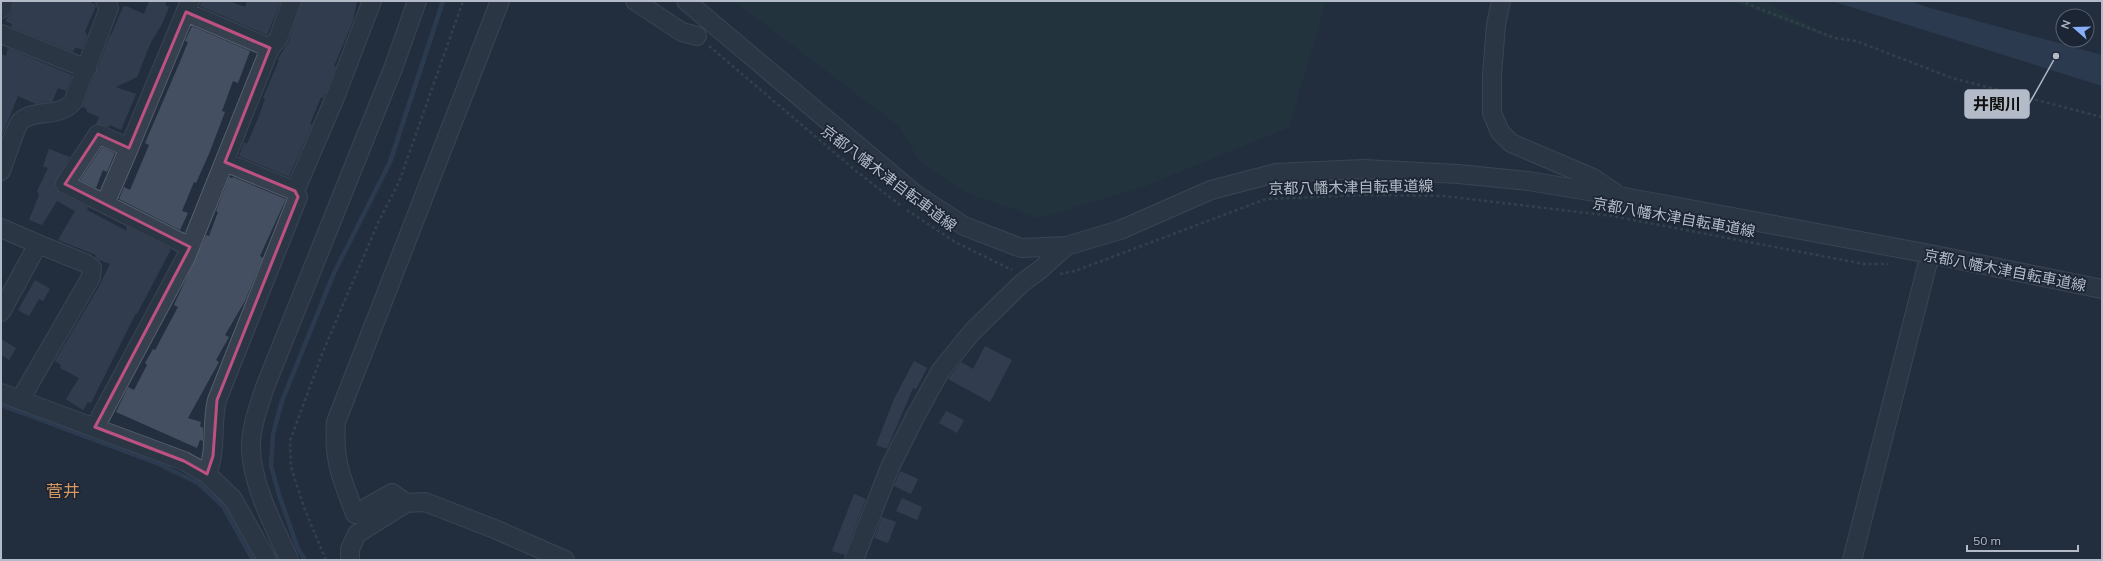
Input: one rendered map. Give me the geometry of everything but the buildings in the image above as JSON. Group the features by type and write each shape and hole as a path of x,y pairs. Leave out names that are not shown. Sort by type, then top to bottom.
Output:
{"street":[{"path":"1,9 4,1"},
{"path":"1,170 20,122 29,116 60,112 73,102 109,8 105,1"},
{"path":"95,427 190,247 270,48 278,39 292,1"},
{"path":"295,191 349,62 372,1"},
{"path":"289,560 257,483 251,449 256,418 265,387 394,66 417,1"},
{"path":"406,503 392,493 355,514 337,463 334,444 336,422 500,1"},
{"path":"635,1 682,32 697,36"},
{"path":"686,1 915,194 964,226 1021,248 1066,246 1120,230 1211,190 1276,174 1363,169 1458,174 1528,181 1619,196 1930,254 2102,289"},
{"path":"1501,1 1496,25 1492,75 1492,113 1500,132 1511,143 1593,178 1619,196"},
{"path":"105,204 188,6 270,48"},
{"path":"1,34 87,68"},
{"path":"129,148 98,134 65,184 190,247"},
{"path":"207,474 213,456 214,417 217,400 298,197 295,191 225,162"},
{"path":"1,228 85,263 92,268 91,277 20,400"},
{"path":"1,312 38,244"},
{"path":"854,560 890,467 941,370 972,332 1022,283 1041,269 1066,246"},
{"path":"1852,560 1930,254"},
{"path":"1,393 184,461 207,474 233,499 266,560"},
{"path":"350,560 350,549 357,534 406,503 425,502 497,530 564,560"}],"path":[{"path":"326,560 305,510 291,467 290,441 322,354 378,223 399,182 463,1"},
{"path":"1740,1 1835,38 1856,41 1952,78 2102,117"},
{"name":"京都八幡木津自転車道線","path":"697,36 856,171 892,199 923,222 955,242 1020,275 1022,283"},
{"name":"京都八幡木津自転車道線","path":"1052,276 1075,271 1266,198 1362,195 1444,196 1569,210 1678,228 1864,264 1896,264"}],"highlighted area":[{"path":"186,12 270,48 225,162 295,191 298,197 217,400 213,456 207,474 184,461 95,427 190,247 65,184 98,134 129,148"}],"green space":[{"path":"734,1 1326,1 1289,127 1145,186 1039,218 970,194 920,161 898,125"},
{"path":"1730,1 1764,1 1840,42"}],"water":[{"path":"1832,1 1911,1 1923,6 2055,42 2055,48 2076,48 2102,55 2102,86"}],"waterway":[{"path":"305,560 298,549 280,498 271,466 273,434 282,401 334,273 390,162 443,1"},
{"path":"1,405 159,464 198,483 223,506 253,560"}],"place":[{"name":"井関川","path":"2056,56"}],"district":[{"name":"菅井","path":"63,490"}]}
